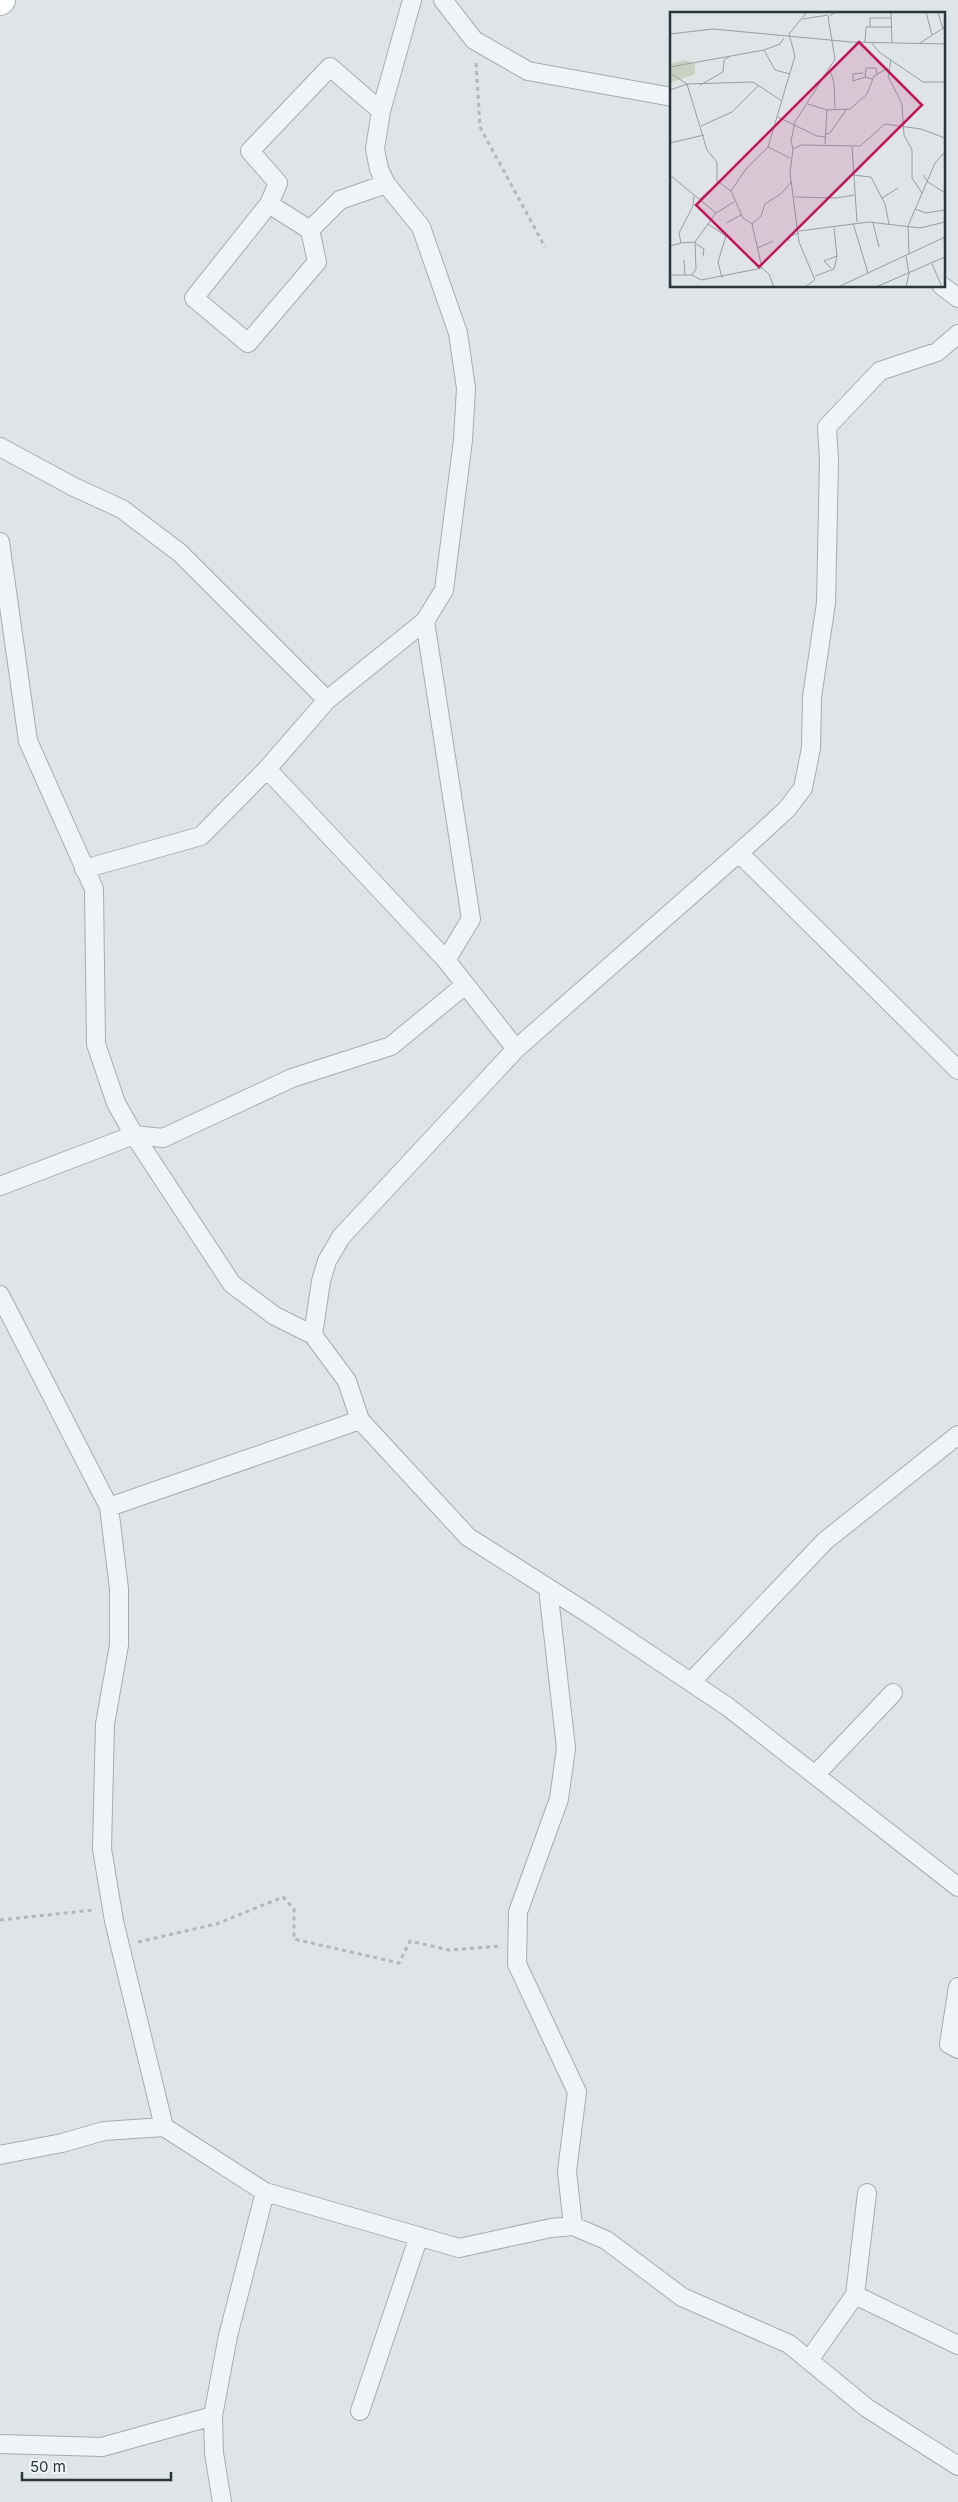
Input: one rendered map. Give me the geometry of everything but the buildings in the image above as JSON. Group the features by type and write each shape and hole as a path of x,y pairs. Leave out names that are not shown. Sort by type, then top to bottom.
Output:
{"street":[{"path":"84,869 201,836 267,769 327,700 425,621 444,590 463,440 466,388 458,333 421,227 386,184 379,169 375,149 382,111 412,0"},
{"path":"442,0 474,40 528,71 670,97"},
{"path":"269,204 310,230 316,262 248,343 194,298 269,204 278,183 250,151 330,67 382,111"},
{"path":"310,230 340,200 386,184"},
{"path":"945,288 958,298"},
{"path":"313,1335 321,1281 327,1261 341,1237 516,1049 787,810 803,788 811,748 812,697 826,603 829,461 827,427 880,371 937,352 958,334"},
{"path":"0,447 74,487 122,509 180,553 327,700"},
{"path":"0,542 28,741 94,889 96,1044 116,1103 134,1135 232,1284 274,1316 313,1335 347,1381 360,1420 468,1537 728,1707 958,1887"},
{"path":"425,621 471,919 446,960"},
{"path":"267,769 446,960 516,1049"},
{"path":"739,853 958,1070"},
{"path":"0,1186 134,1135 163,1138 292,1078 391,1046 465,985"},
{"path":"0,1295 109,1507 119,1589 119,1644 105,1724 102,1849 120,1946 164,2127"},
{"path":"109,1507 360,1420"},
{"path":"691,1682 825,1540 958,1435"},
{"path":"548,1588 566,1748 559,1799 518,1912 517,1964 577,2092 568,2171 573,2226"},
{"path":"815,1775 893,1693"},
{"path":"958,1987 949,2044 958,2048"},
{"path":"0,2156 62,2143 104,2131 164,2127 265,2192 459,2248 551,2228 573,2226 606,2240 682,2297 789,2344 868,2408 958,2466"},
{"path":"222,2502 214,2453 213,2416 228,2336 265,2192"},
{"path":"809,2360 855,2296 867,2193"},
{"path":"360,2411 419,2236"},
{"path":"855,2296 958,2345"},
{"path":"0,2444 102,2447 213,2416"}],"path":[{"path":"474,40 480,127 546,247"},
{"path":"120,1946 216,1924 283,1898 294,1909 294,1939 399,1962 410,1942 449,1950 518,1945"},
{"path":"0,1920 112,1908"}]}
